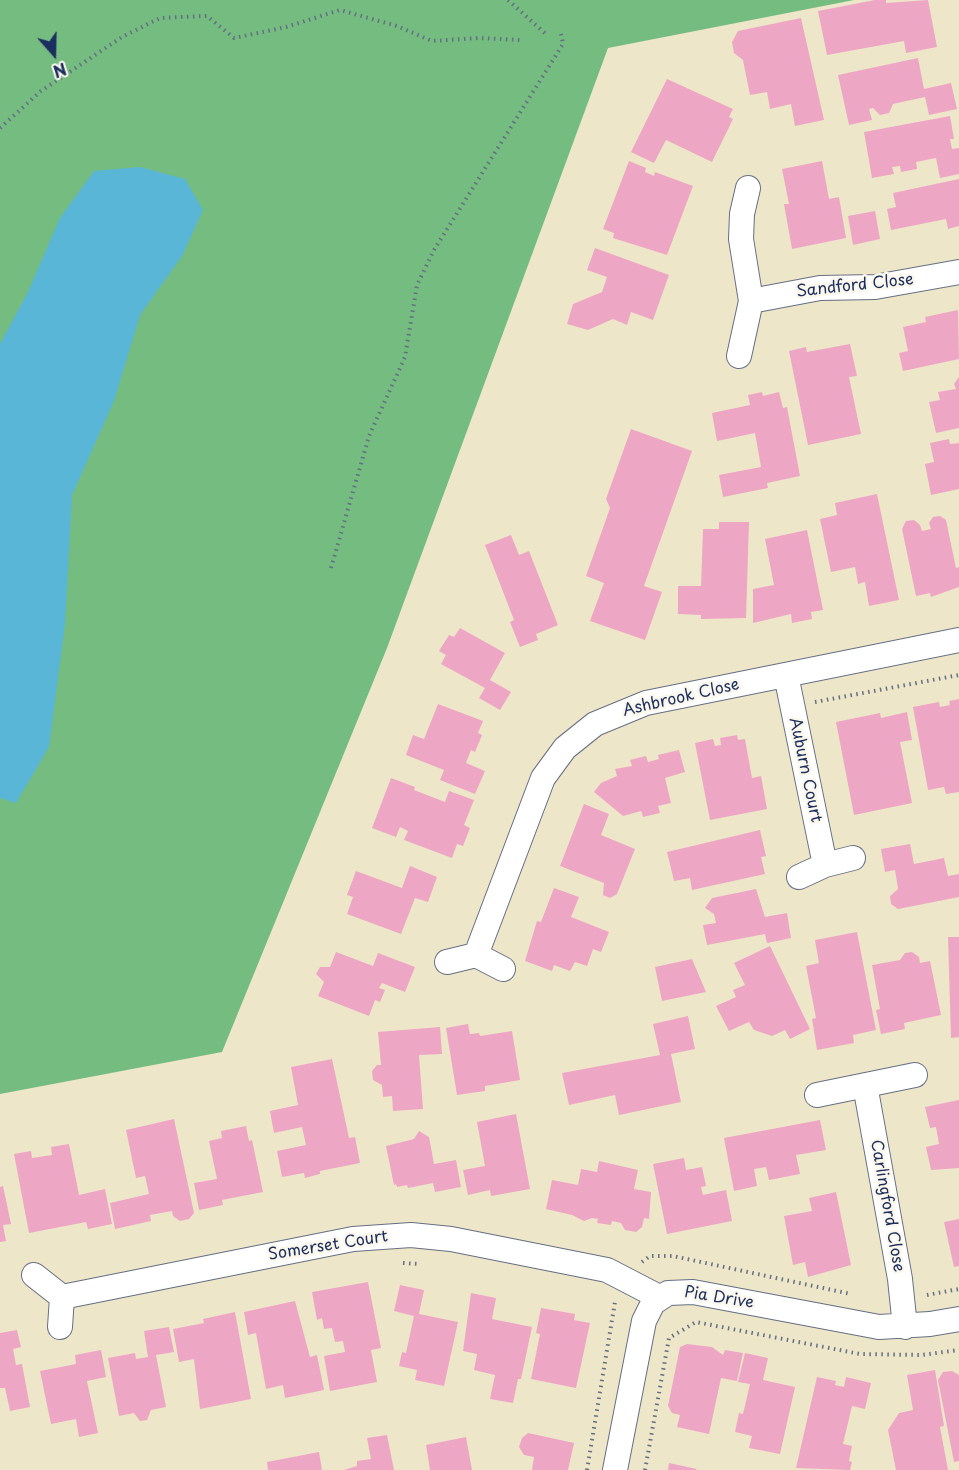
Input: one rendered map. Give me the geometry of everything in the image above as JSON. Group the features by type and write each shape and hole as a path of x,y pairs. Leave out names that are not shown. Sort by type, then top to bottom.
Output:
{"street":[{"path":"739,356 751,301 741,239 742,214 748,188"},
{"name":"Sandford Close","path":"751,301 820,288 875,287 959,272"},
{"name":"Ashbrook Close","path":"476,955 535,794 553,763 578,736 595,724 628,708 959,640"},
{"name":"Auburn Court","path":"786,675 825,865"},
{"path":"798,877 825,865 853,858"},
{"path":"447,962 476,955 503,969"},
{"path":"817,1095 915,1075"},
{"name":"Carlingford Close","path":"865,1085 900,1279 905,1327"},
{"name":"Somerset Court","path":"62,1297 353,1239 411,1235 451,1239 607,1270 659,1297"},
{"path":"34,1275 62,1297 60,1327"},
{"name":"Pia Drive","path":"615,1470 644,1321 647,1312 659,1297 678,1291 693,1292 856,1324 905,1327 959,1318"}],"path":[{"path":"508,0 548,36"},
{"path":"0,128 41,92 122,38 160,18 207,16 234,38 286,27 340,10 397,26 432,41 478,38 520,40"},
{"path":"331,568 369,436 405,357 417,285 434,250 563,44 561,34"},
{"path":"806,704 959,675"},
{"path":"640,1264 650,1256 673,1256 861,1296"},
{"path":"393,1263 423,1264"},
{"path":"927,1295 959,1289"},
{"path":"587,1470 615,1299"},
{"path":"645,1470 669,1338 696,1322 860,1354 921,1355 959,1350"}],"green space":[{"path":"0,0 854,0 608,48 387,648 222,1052 0,1094"}],"water":[{"path":"140,167 185,179 203,210 182,256 140,315 114,401 72,495 65,624 49,747 16,803 0,798 0,344 27,294 60,218 94,171"}],"building":[{"path":"886,0 886,3 928,0 937,47 906,53 904,41 827,55 818,11"},
{"path":"801,18 824,120 795,126 791,104 770,109 767,92 750,95 743,60 734,53 732,42 738,31"},
{"path":"918,58 924,89 951,83 957,109 929,115 925,97 893,104 889,113 880,115 873,108 869,109 872,120 849,125 838,75"},
{"path":"667,79 733,109 729,117 733,119 712,162 666,140 654,163 631,152"},
{"path":"950,116 954,139 950,139 952,149 959,148 959,174 940,178 936,158 916,162 917,169 901,172 900,166 892,167 894,174 872,178 864,132"},
{"path":"629,161 646,168 645,172 654,176 655,172 693,186 667,255 613,238 614,233 603,229"},
{"path":"822,161 829,199 839,197 846,238 792,249 784,204 789,204 782,169"},
{"path":"959,179 959,226 948,229 946,219 891,230 887,209 896,207 893,193"},
{"path":"875,211 880,239 853,245 848,216"},
{"path":"595,248 669,275 653,320 631,312 627,325 613,319 588,330 567,324 573,304 602,292 607,277 587,270"},
{"path":"958,310 959,359 903,371 899,353 908,351 903,327 926,322 925,317"},
{"path":"850,344 857,376 849,377 861,434 808,445 789,351 806,347 807,352"},
{"path":"959,377 959,428 936,433 929,402 940,400 938,392 956,389 954,384"},
{"path":"762,392 763,396 779,392 783,408 787,407 800,476 767,483 768,488 723,497 719,475 761,467 755,433 717,441 712,413 750,405 748,395"},
{"path":"631,429 692,451 644,586 662,592 645,640 590,621 604,583 586,576 610,508 606,499"},
{"path":"949,439 950,444 959,443 959,489 931,495 925,464 934,462 930,443"},
{"path":"877,494 899,600 869,606 865,582 858,584 855,567 831,572 820,519 837,515 835,503"},
{"path":"940,516 946,520 956,568 959,567 959,587 931,597 930,593 916,596 902,529 906,521 914,520 920,525 922,531 931,529 929,523 933,517"},
{"path":"719,522 749,522 746,618 701,619 701,615 678,614 678,586 701,586 703,529 719,529"},
{"path":"807,530 823,610 811,612 812,619 792,623 791,614 753,623 753,589 774,585 765,539"},
{"path":"511,535 519,555 529,551 558,625 536,634 538,640 520,647 510,622 514,620 485,545"},
{"path":"460,628 505,653 490,680 511,692 500,710 479,698 485,688 441,664 446,655 439,651 449,635 454,637"},
{"path":"959,699 959,792 946,794 944,787 928,790 913,707 939,702 940,707 950,705 949,701"},
{"path":"438,704 483,721 478,733 482,735 475,752 471,750 466,763 485,771 475,794 440,780 444,770 406,755 413,735 424,739"},
{"path":"907,712 912,740 900,742 912,803 854,815 836,722 880,713 881,718"},
{"path":"737,735 738,740 745,739 752,778 761,776 767,809 710,820 695,743 713,739 715,746 721,745 720,738"},
{"path":"679,750 685,772 665,778 671,803 658,806 660,813 643,817 641,811 623,816 594,792 601,783 617,776 615,769 632,766 630,760 646,756 648,762 659,759 658,755"},
{"path":"391,778 445,802 449,791 474,800 464,825 470,828 463,846 457,844 452,858 404,840 408,831 400,827 396,837 372,828"},
{"path":"584,804 609,814 601,835 635,849 617,894 610,898 603,895 604,883 560,866"},
{"path":"760,830 766,856 761,857 765,874 692,890 690,878 674,881 667,852"},
{"path":"910,844 914,864 944,858 948,876 959,874 959,897 898,909 891,904 890,896 898,889 895,870 885,872 881,849"},
{"path":"410,866 437,877 428,902 415,898 401,934 347,914 353,897 347,895 356,871 402,888"},
{"path":"554,888 579,897 571,917 609,932 601,952 593,949 587,966 575,962 570,971 554,965 552,971 525,961 537,921 541,922"},
{"path":"756,889 765,917 787,913 791,938 767,943 765,934 707,945 703,925 716,923 714,914 705,908 712,898"},
{"path":"857,932 876,1030 853,1035 854,1043 817,1050 812,1019 816,1018 806,966 819,963 815,940"},
{"path":"948,937 959,937 959,1037 951,1038"},
{"path":"770,946 810,1029 790,1039 785,1030 772,1036 754,1030 749,1022 729,1031 716,1006 736,997 733,990 745,985 734,963"},
{"path":"336,952 373,966 378,953 415,967 405,992 382,983 379,988 385,990 380,1002 375,1000 369,1016 318,996 324,982 316,974 320,967 330,967"},
{"path":"912,952 919,957 920,963 930,961 941,1015 904,1023 905,1029 881,1034 876,1010 880,1009 872,965 900,960 905,953"},
{"path":"692,959 706,992 662,1001 655,967"},
{"path":"688,1016 695,1049 671,1054 681,1102 619,1115 615,1095 569,1105 562,1073 660,1055 653,1024"},
{"path":"468,1024 470,1034 479,1033 480,1036 512,1031 520,1080 485,1086 485,1091 457,1095 446,1028"},
{"path":"440,1027 442,1054 419,1055 423,1109 393,1111 392,1096 383,1097 382,1085 373,1080 372,1071 377,1065 381,1065 378,1032"},
{"path":"332,1059 349,1138 355,1137 360,1163 320,1171 320,1174 305,1178 304,1173 282,1177 277,1151 306,1145 302,1127 274,1133 270,1111 298,1105 291,1067"},
{"path":"959,1100 959,1168 931,1170 926,1147 939,1144 936,1127 930,1128 925,1107"},
{"path":"516,1114 530,1189 491,1196 490,1190 468,1195 463,1170 485,1166 477,1122"},
{"path":"174,1119 194,1213 189,1219 180,1221 173,1216 172,1211 150,1215 151,1221 115,1229 110,1203 149,1194 145,1176 136,1178 126,1130"},
{"path":"820,1120 826,1150 796,1155 800,1174 769,1180 766,1167 754,1169 757,1186 734,1191 724,1138"},
{"path":"246,1126 249,1141 252,1140 263,1192 222,1200 223,1205 199,1210 194,1183 217,1179 209,1141 222,1138 221,1131"},
{"path":"419,1131 429,1137 434,1164 456,1160 461,1187 435,1192 433,1183 408,1188 407,1185 397,1187 396,1184 394,1185 386,1146 414,1139"},
{"path":"69,1144 79,1195 105,1189 112,1224 88,1229 86,1222 29,1233 14,1154 31,1151 32,1158 52,1155 51,1147"},
{"path":"684,1158 686,1170 702,1167 706,1186 701,1187 703,1195 726,1190 732,1221 667,1234 653,1164"},
{"path":"599,1161 638,1170 634,1189 651,1192 649,1219 644,1218 642,1227 636,1232 625,1230 621,1223 612,1221 611,1225 597,1223 598,1219 592,1218 584,1221 572,1215 546,1209 552,1180 578,1185 581,1169 597,1172"},
{"path":"3,1186 11,1224 3,1225 6,1241 0,1242 0,1187"},
{"path":"836,1192 851,1265 808,1277 805,1262 793,1265 784,1216 812,1211 809,1198"},
{"path":"959,1219 959,1266 954,1267 944,1222"},
{"path":"368,1282 381,1348 371,1350 377,1382 330,1391 324,1356 345,1352 343,1341 335,1342 332,1328 324,1329 322,1318 317,1320 312,1292"},
{"path":"400,1285 424,1290 419,1314 458,1322 444,1386 415,1380 417,1370 399,1366 402,1352 406,1353 414,1316 394,1311"},
{"path":"471,1293 496,1298 492,1319 532,1327 521,1379 518,1379 513,1403 490,1399 495,1375 474,1370 477,1354 463,1351"},
{"path":"295,1301 310,1357 317,1355 324,1390 285,1398 283,1385 266,1389 256,1333 248,1335 244,1312"},
{"path":"541,1308 575,1314 574,1320 590,1323 576,1388 531,1379 540,1334 536,1333"},
{"path":"235,1312 251,1399 200,1409 194,1359 179,1362 173,1329 204,1323 203,1319"},
{"path":"169,1327 174,1352 156,1355 166,1407 151,1410 147,1420 140,1421 134,1413 119,1416 108,1358 135,1353 136,1359 148,1357 144,1331"},
{"path":"17,1330 21,1347 13,1349 16,1365 22,1364 30,1407 10,1411 5,1388 0,1388 0,1333"},
{"path":"687,1344 712,1347 723,1355 725,1350 743,1353 737,1381 721,1378 709,1434 677,1427 680,1415 672,1413 668,1406 680,1347"},
{"path":"101,1350 106,1377 87,1381 98,1433 79,1437 76,1419 51,1424 40,1371 76,1364 75,1355"},
{"path":"745,1353 768,1358 763,1380 795,1387 780,1454 749,1448 752,1436 735,1432 739,1413 743,1414 750,1384 738,1382"},
{"path":"935,1370 944,1426 940,1427 948,1470 896,1470 888,1430 899,1413 913,1410 907,1375"},
{"path":"952,1371 959,1375 959,1461 954,1462 938,1380 943,1372"},
{"path":"817,1377 836,1381 835,1385 844,1387 846,1377 871,1383 865,1409 852,1406 843,1444 852,1446 850,1470 796,1468"},
{"path":"528,1433 574,1443 568,1470 532,1470 534,1457 524,1455 519,1447 522,1438"},
{"path":"387,1435 394,1470 344,1470 357,1466 357,1461 371,1459 367,1438"},
{"path":"466,1437 472,1470 430,1470 426,1445"},
{"path":"319,1452 322,1470 268,1470 267,1462"},
{"path":"669,1463 697,1469 668,1470"}]}
